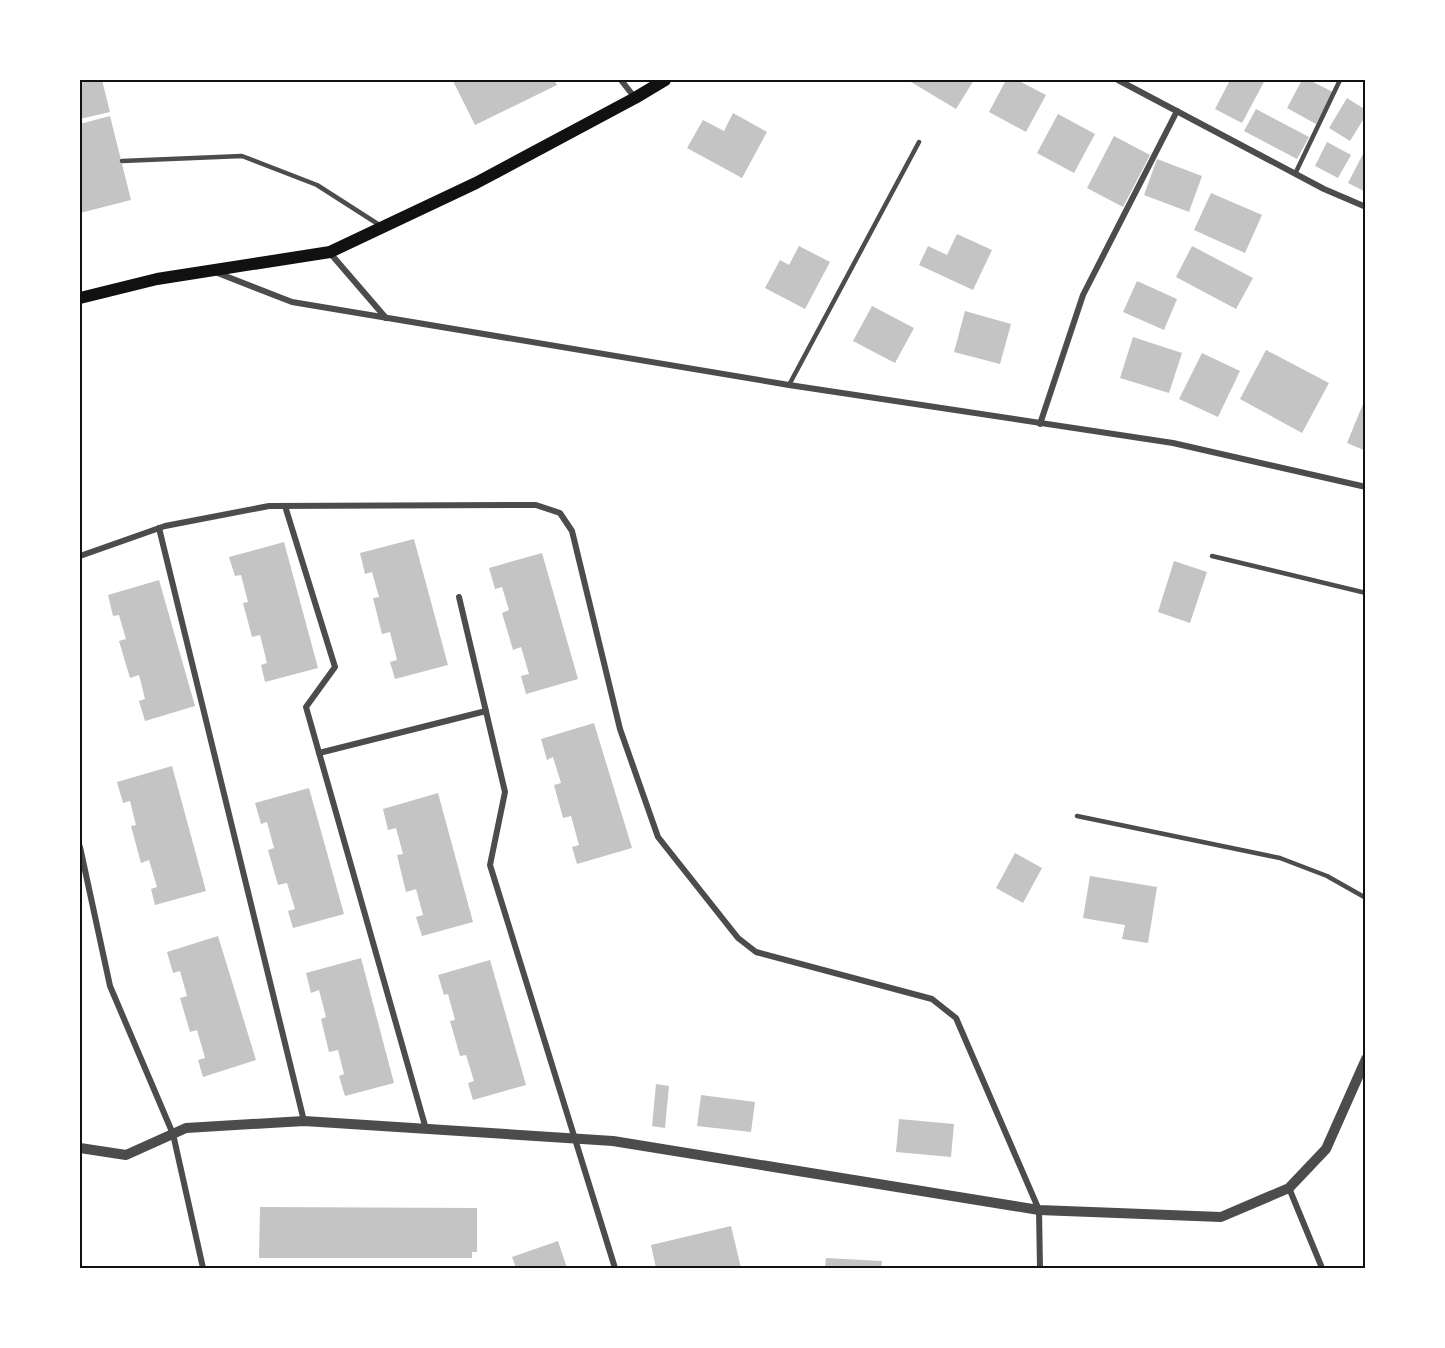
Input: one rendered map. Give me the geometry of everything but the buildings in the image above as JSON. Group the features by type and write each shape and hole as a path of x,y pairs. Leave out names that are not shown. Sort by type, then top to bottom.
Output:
{"main road":[{"path":"80,298 157,279 330,252 476,183 665,80"}],"street":[{"path":"621,80 635,98"},
{"path":"1118,80 1295,174 1365,207"},
{"path":"1040,424 1083,295 1178,111"},
{"path":"330,252 387,318"},
{"path":"212,270 292,302 789,385 1173,444 1365,487"},
{"path":"80,556 159,528 269,506 536,505 560,513 572,531 620,729 658,837 738,938 756,952 932,999 956,1018 1039,1210 1040,1269"},
{"path":"285,506 335,667 306,707 426,1129"},
{"path":"159,528 304,1121"},
{"path":"459,597 505,792 490,866 615,1269"},
{"path":"319,753 486,711"},
{"path":"80,847 110,986 173,1134 203,1269"},
{"path":"80,1148 126,1155 186,1128 304,1121 613,1141 1039,1210 1221,1217 1289,1188 1326,1149 1365,1059"},
{"path":"1289,1188 1322,1269"}],"lane":[{"path":"1295,174 1340,80"},
{"path":"789,385 919,142"},
{"path":"122,161 242,156 317,185 383,227"},
{"path":"1212,556 1365,593"},
{"path":"1077,816 1280,858 1326,876 1365,898"}]}
